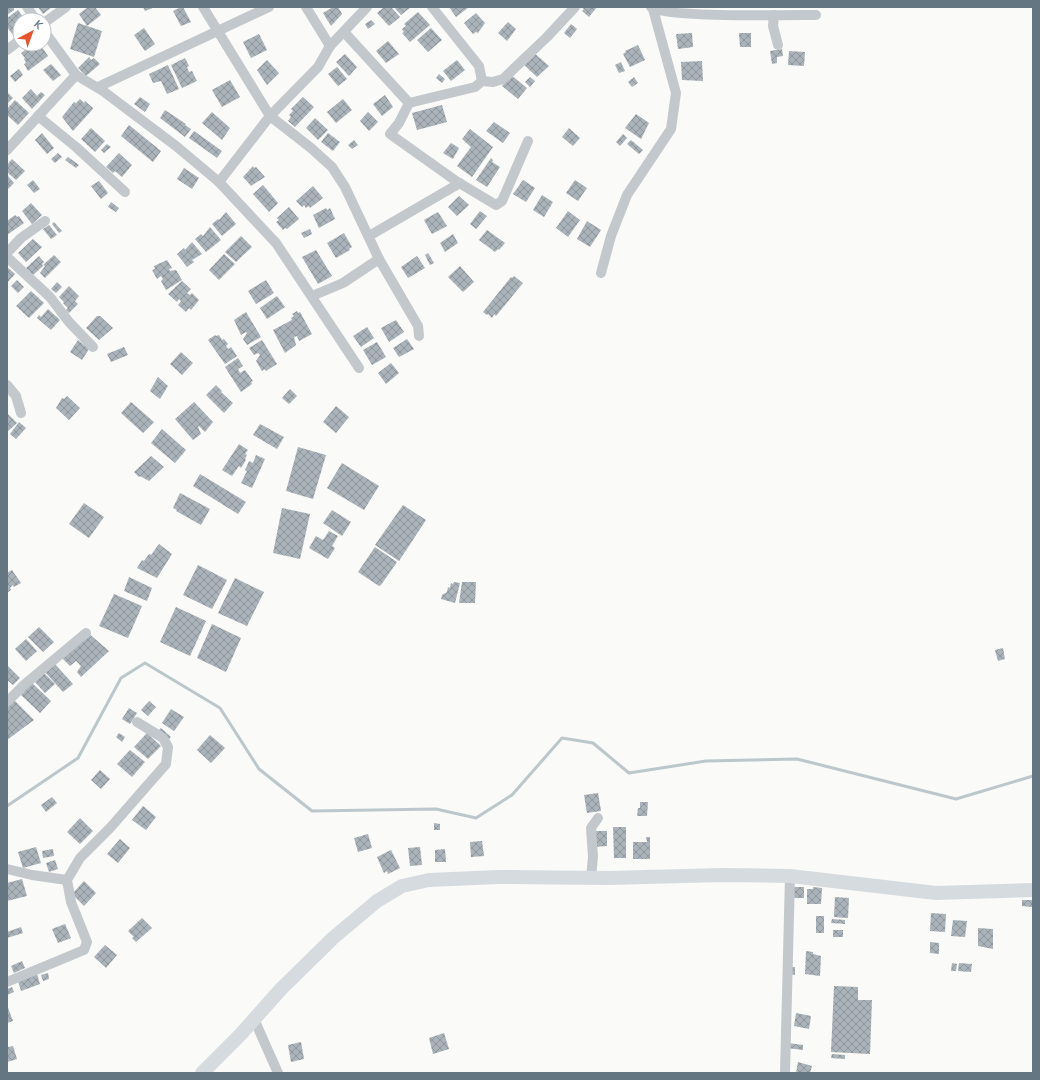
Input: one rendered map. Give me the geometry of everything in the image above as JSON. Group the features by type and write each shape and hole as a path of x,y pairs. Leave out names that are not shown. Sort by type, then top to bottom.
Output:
{"street":[{"path":"52,17 66,7"},
{"path":"203,7 270,116 311,148 332,167 345,187 379,260 418,326 419,336"},
{"path":"98,87 269,7"},
{"path":"306,7 330,46"},
{"path":"219,182 270,116 318,66 330,46 368,7"},
{"path":"432,7 479,66 482,81"},
{"path":"528,142 502,201 496,205 460,183 390,134 399,123 409,103 475,87 482,81 493,82 503,79 547,37 575,7"},
{"path":"652,8 660,12 816,15"},
{"path":"601,273 611,236 627,195 671,129 676,93 652,8"},
{"path":"774,15 773,26 778,45"},
{"path":"344,32 409,103"},
{"path":"52,42 76,75 98,87 176,146 219,182 276,243 360,368"},
{"path":"7,150 76,75"},
{"path":"38,116 76,147 125,192"},
{"path":"369,236 460,183"},
{"path":"7,253 21,238 45,221"},
{"path":"7,257 50,298 69,322 93,347"},
{"path":"312,296 343,283 379,260"},
{"path":"7,385 16,396 21,413"},
{"path":"7,702 25,684 86,632"},
{"path":"7,982 57,963 84,950 87,942 71,902 67,880 80,858 110,828 166,764 168,747 163,738 137,722"},
{"path":"591,877 593,857 591,828 598,818"},
{"path":"7,869 32,875 67,880"},
{"path":"202,1073 281,989 333,938 377,901 402,886 429,880 498,877 723,875 790,876 936,893 1033,890"},
{"path":"785,1073 790,876"},
{"path":"254,1019 278,1073"}],"building":[{"path":"7,7 14,7 14,10 7,15"},
{"path":"38,7 52,7 46,12 42,12"},
{"path":"88,7 95,7 101,15 87,26 79,14"},
{"path":"143,7 155,7 145,11"},
{"path":"183,7 191,22 181,26 173,11"},
{"path":"333,7 338,7 342,14 331,26 323,13"},
{"path":"384,7 391,7 400,17 389,26 377,13"},
{"path":"394,7 411,7 401,15"},
{"path":"449,7 469,7 456,17"},
{"path":"581,7 597,7 589,17 582,11 584,9"},
{"path":"418,12 430,25 410,42 402,33 404,32 402,29 406,26 404,24"},
{"path":"476,13 485,23 478,33 476,32 473,34 464,23"},
{"path":"12,14 12,34 7,27 7,18"},
{"path":"371,20 375,24 368,29 365,24"},
{"path":"508,22 516,29 507,41 498,33"},
{"path":"78,23 102,31 94,57 70,49"},
{"path":"571,24 577,29 570,38 564,33"},
{"path":"144,28 155,44 145,51 134,35"},
{"path":"431,28 442,40 428,52 417,40"},
{"path":"692,33 693,47 678,49 676,34"},
{"path":"739,33 751,33 751,47 740,47"},
{"path":"259,34 267,50 251,58 243,42"},
{"path":"388,41 399,54 386,63 376,51"},
{"path":"638,45 645,60 630,67 623,54 626,52 625,51"},
{"path":"782,49 783,56 777,57 777,63 772,64 770,51"},
{"path":"789,51 805,52 804,66 788,65"},
{"path":"45,52 48,56 28,71 24,64 26,63 25,58 21,53"},
{"path":"533,52 549,66 537,77 523,64"},
{"path":"345,54 357,67 349,76 336,62"},
{"path":"89,57 91,60 94,58 100,64 86,76 78,68"},
{"path":"185,58 189,66 187,67 189,72 192,71 197,81 182,88 171,65"},
{"path":"267,60 279,73 267,85 257,70"},
{"path":"457,60 465,70 451,81 443,71"},
{"path":"702,61 703,81 682,80 681,62"},
{"path":"621,62 625,71 619,73 615,65"},
{"path":"51,64 61,75 53,81 43,70"},
{"path":"168,65 179,89 167,94 161,81 153,83 149,74"},
{"path":"337,67 347,79 338,86 328,74"},
{"path":"19,69 23,75 15,82 10,76"},
{"path":"439,74 445,79 442,83 436,78"},
{"path":"511,75 527,88 518,99 502,86"},
{"path":"530,77 535,81 530,87 525,82"},
{"path":"634,77 638,83 632,87 628,82"},
{"path":"230,80 240,97 222,107 212,90"},
{"path":"31,89 37,96 41,92 45,95 32,109 22,98"},
{"path":"7,92 13,98 7,104"},
{"path":"385,95 393,107 382,116 373,104"},
{"path":"140,97 150,104 145,112 134,104"},
{"path":"303,97 314,107 295,127 288,121 291,117 289,115 293,111 291,109"},
{"path":"80,99 84,103 85,101 93,108 73,131 62,117 74,102 76,103"},
{"path":"343,99 352,110 336,123 327,112"},
{"path":"15,100 29,113 18,125 7,115 7,109"},
{"path":"442,105 447,122 417,130 412,113"},
{"path":"165,110 191,129 185,137 160,118"},
{"path":"212,112 230,128 222,140 202,123"},
{"path":"368,112 378,122 369,131 360,121"},
{"path":"636,114 649,123 641,139 625,128"},
{"path":"315,118 328,130 318,140 306,128"},
{"path":"494,122 510,133 503,143 486,131"},
{"path":"129,125 161,151 153,162 121,136"},
{"path":"91,128 105,141 95,152 81,139"},
{"path":"569,128 580,138 573,146 562,137"},
{"path":"470,129 493,147 472,177 457,166 471,147 462,139"},
{"path":"194,131 222,151 217,158 189,138"},
{"path":"42,133 54,148 47,154 35,140"},
{"path":"328,133 340,142 333,151 321,142"},
{"path":"623,134 627,138 620,146 616,142"},
{"path":"354,140 358,145 352,149 348,145"},
{"path":"631,140 643,150 639,154 627,144"},
{"path":"451,143 459,148 453,159 443,153"},
{"path":"107,144 111,147 104,153 101,150"},
{"path":"58,153 62,157 55,163 51,159"},
{"path":"119,153 132,165 122,177 115,171 113,173 106,167"},
{"path":"68,157 79,165 76,168 65,160"},
{"path":"491,158 493,160 492,162 500,167 487,187 476,180"},
{"path":"12,159 25,171 16,180 7,172 7,165"},
{"path":"253,166 254,168 256,167 265,177 251,186 243,177"},
{"path":"184,168 199,178 192,189 177,179"},
{"path":"7,175 14,183 7,190"},
{"path":"33,180 40,189 34,193 27,185"},
{"path":"523,180 535,188 526,202 513,194"},
{"path":"575,180 587,188 578,201 566,193"},
{"path":"99,181 108,193 101,199 91,186"},
{"path":"263,185 278,203 269,212 253,194"},
{"path":"313,186 323,198 310,208 309,206 306,208 304,205 302,207 296,201"},
{"path":"542,195 553,202 544,217 533,210"},
{"path":"459,196 469,205 457,216 448,207"},
{"path":"111,202 119,208 116,212 108,207"},
{"path":"31,203 42,215 32,224 22,211"},
{"path":"289,207 299,219 287,229 285,228 283,230 276,222 279,220 277,218"},
{"path":"326,208 327,210 330,208 335,219 319,228 313,215"},
{"path":"480,211 487,216 476,229 470,224"},
{"path":"568,211 580,220 568,237 556,228"},
{"path":"226,212 236,224 222,236 212,224 218,219 219,220"},
{"path":"438,212 447,226 432,234 424,220"},
{"path":"15,215 17,217 19,216 24,223 7,235 7,221"},
{"path":"587,221 601,230 590,247 577,239"},
{"path":"54,222 62,231 59,233 52,224"},
{"path":"49,225 57,235 51,239 43,229"},
{"path":"210,227 221,240 206,252 195,239 201,234 203,236"},
{"path":"310,229 312,234 304,238 301,233"},
{"path":"487,230 505,243 495,252 479,240"},
{"path":"344,233 352,247 349,249 350,250 336,258 327,243"},
{"path":"453,234 458,243 445,252 440,243"},
{"path":"241,236 252,247 236,262 225,252"},
{"path":"33,239 42,247 26,262 18,253"},
{"path":"192,242 202,254 192,260 194,262 187,267 177,254 184,248 185,250"},
{"path":"316,250 332,276 318,284 302,257"},
{"path":"428,253 434,263 430,265 425,255"},
{"path":"224,254 235,264 219,280 209,270"},
{"path":"54,255 61,262 45,278 40,273 45,266 43,265"},
{"path":"39,256 44,262 42,264 43,266 33,275 26,268"},
{"path":"417,256 425,268 408,278 401,267"},
{"path":"167,260 172,268 169,269 170,271 176,270 182,280 166,290 161,281 163,279 161,276 157,279 152,270 155,269 154,266"},
{"path":"460,266 474,282 463,292 448,277"},
{"path":"7,267 15,274 7,283"},
{"path":"514,276 523,283 496,316 494,314 492,318 483,312 511,277 512,278"},
{"path":"17,280 24,287 18,293 11,286"},
{"path":"266,280 274,293 256,304 248,291"},
{"path":"182,281 191,289 187,293 190,295 192,293 199,300 191,310 189,308 186,312 178,305 181,301 179,299 177,302 168,294"},
{"path":"57,282 62,287 56,293 51,289"},
{"path":"69,286 79,296 75,301 78,304 69,313 66,310 68,308 59,297"},
{"path":"31,291 44,303 29,318 16,306"},
{"path":"277,296 285,307 267,319 260,308"},
{"path":"48,309 60,320 51,330 37,318 39,315 41,317"},
{"path":"297,311 298,313 300,312 312,334 299,341 297,336 294,337 296,345 285,353 273,330 292,320 291,318 294,316 292,314"},
{"path":"246,312 261,337 247,345 243,339 247,333 246,332 241,335 234,320"},
{"path":"97,316 100,316 113,328 99,340 86,328"},
{"path":"396,320 404,332 389,342 381,328"},
{"path":"367,327 374,338 361,347 353,336"},
{"path":"215,335 219,335 222,340 224,339 228,344 226,346 228,349 231,347 237,356 225,364 208,340"},
{"path":"407,339 414,349 399,357 393,348"},
{"path":"78,340 89,349 82,360 70,352"},
{"path":"262,340 277,364 266,371 265,369 262,371 256,361 260,355 258,353 254,355 249,348"},
{"path":"377,342 386,357 372,365 363,350"},
{"path":"124,347 128,355 111,362 107,354"},
{"path":"181,352 193,363 182,375 170,364"},
{"path":"238,358 243,366 238,369 240,373 245,370 253,381 251,382 252,384 241,392 225,367"},
{"path":"391,363 399,373 386,384 378,373"},
{"path":"158,377 168,386 160,399 150,391"},
{"path":"216,385 233,403 224,413 206,395"},
{"path":"290,389 297,396 289,404 282,398"},
{"path":"67,396 80,408 69,420 56,408 62,398 64,399"},
{"path":"131,402 154,422 143,433 121,413"},
{"path":"194,402 213,422 205,432 199,426 198,427 201,434 193,440 175,419"},
{"path":"336,406 349,417 336,433 323,422"},
{"path":"7,413 17,423 7,432"},
{"path":"19,422 26,428 16,439 10,434"},
{"path":"260,424 284,437 277,449 253,435"},
{"path":"162,429 186,450 175,463 151,443"},
{"path":"239,444 248,450 245,454 247,455 246,460 241,468 239,466 232,476 222,470"},
{"path":"298,447 326,455 313,499 286,491"},
{"path":"256,455 265,459 252,488 241,483 247,471 245,470 249,461 253,463"},
{"path":"151,456 164,467 149,481 140,476 139,477 134,472"},
{"path":"342,463 379,486 364,510 327,488"},
{"path":"200,474 246,502 238,514 193,486"},
{"path":"180,493 210,509 201,525 173,508"},
{"path":"84,503 104,517 89,538 69,524"},
{"path":"403,505 426,520 399,561 375,545"},
{"path":"282,508 310,514 300,559 273,553"},
{"path":"332,510 351,522 342,536 323,523"},
{"path":"329,531 338,536 332,546 335,548 328,559 309,548 316,536 323,540"},
{"path":"159,544 172,554 157,578 137,568 142,560 144,561 149,554 151,555"},
{"path":"375,547 397,562 379,586 358,572"},
{"path":"198,565 227,580 212,609 183,595"},
{"path":"12,570 21,583 14,587 13,585 10,588 11,590 7,593 7,573"},
{"path":"129,577 152,588 147,601 124,591"},
{"path":"235,578 264,592 247,626 218,613"},
{"path":"454,582 460,583 455,603 441,599 442,595 447,592 448,587 450,588 451,583 453,584"},
{"path":"462,582 476,582 475,603 459,603"},
{"path":"114,594 142,606 128,638 99,626"},
{"path":"176,607 206,621 190,656 160,642"},
{"path":"212,624 241,638 226,672 197,658"},
{"path":"39,627 54,642 43,652 28,637"},
{"path":"87,632 109,651 81,677 77,672 81,666 76,661 70,666 61,657"},
{"path":"26,639 37,651 26,661 15,649"},
{"path":"1003,648 1005,659 998,661 995,650"},
{"path":"55,664 73,684 63,692 45,672"},
{"path":"8,666 20,678 13,685 7,680"},
{"path":"44,673 55,684 45,693 35,682"},
{"path":"32,683 51,701 40,713 21,695"},
{"path":"14,700 34,720 7,740 7,707"},
{"path":"149,701 156,707 148,716 141,710"},
{"path":"129,708 137,713 130,724 122,719"},
{"path":"171,709 184,717 174,731 162,723"},
{"path":"161,728 171,737 167,741 157,732"},
{"path":"119,733 125,737 122,742 116,737"},
{"path":"147,733 161,746 148,759 134,747"},
{"path":"210,735 225,748 211,763 197,750"},
{"path":"130,750 145,762 132,777 117,764"},
{"path":"100,770 110,779 101,789 91,780"},
{"path":"598,793 601,811 587,813 584,795"},
{"path":"52,797 57,803 46,812 41,805"},
{"path":"640,802 648,802 647,816 637,816 638,808 640,808"},
{"path":"143,806 156,817 146,830 132,820"},
{"path":"80,818 93,831 80,844 67,832"},
{"path":"434,823 440,824 440,830 434,830"},
{"path":"613,827 626,827 626,858 614,858"},
{"path":"594,831 607,831 607,846 594,847"},
{"path":"368,834 372,848 358,852 354,838"},
{"path":"646,837 650,837 650,859 633,859 633,842 647,842"},
{"path":"120,839 130,848 118,863 107,854"},
{"path":"482,841 484,856 471,857 470,842"},
{"path":"36,847 41,863 23,868 18,852"},
{"path":"420,847 422,865 410,866 408,848"},
{"path":"53,849 54,856 43,858 42,851"},
{"path":"445,849 446,862 435,862 435,850"},
{"path":"391,850 400,868 388,874 387,871 384,873 377,857"},
{"path":"55,860 58,869 49,872 46,863"},
{"path":"22,879 27,896 7,901 7,883"},
{"path":"84,881 96,893 84,906 72,894"},
{"path":"792,887 804,887 804,898 792,898"},
{"path":"813,887 822,888 821,904 807,904 807,889 813,889"},
{"path":"835,897 849,898 848,918 834,917"},
{"path":"1022,900 1032,900 1032,907 1022,906"},
{"path":"931,913 946,914 945,932 930,931"},
{"path":"816,916 824,916 824,933 816,933"},
{"path":"142,918 152,928 136,942 132,938 134,937 128,931"},
{"path":"832,919 845,920 845,924 831,923"},
{"path":"953,920 967,921 965,937 951,936"},
{"path":"65,924 71,938 58,943 52,929"},
{"path":"21,927 23,933 7,938 7,932"},
{"path":"978,928 993,929 993,949 978,946"},
{"path":"833,930 843,930 843,937 833,937"},
{"path":"930,942 939,943 939,954 930,953"},
{"path":"105,945 117,955 106,968 94,957"},
{"path":"806,951 813,952 813,954 821,956 820,976 805,974"},
{"path":"22,961 25,968 14,973 11,966"},
{"path":"952,963 957,964 956,971 951,971"},
{"path":"959,963 972,964 971,972 958,971"},
{"path":"790,967 795,967 795,975 789,974"},
{"path":"48,973 49,979 43,981 41,975"},
{"path":"37,974 40,984 21,991 18,981"},
{"path":"834,986 858,987 858,1000 872,1000 870,1054 831,1052"},
{"path":"12,987 14,992 7,995 7,989"},
{"path":"7,1005 13,1021 7,1023"},
{"path":"796,1013 811,1016 809,1029 794,1026"},
{"path":"444,1033 449,1049 433,1054 429,1038"},
{"path":"301,1042 304,1059 291,1062 288,1045"},
{"path":"788,1043 803,1045 803,1050 787,1048"},
{"path":"7,1044 8,1047 13,1046 17,1059 7,1062"},
{"path":"832,1054 845,1055 845,1059 831,1058"},
{"path":"798,1062 812,1066 810,1073 796,1073"}],"waterway":[{"path":"7,806 78,758 121,678 145,663 220,708 259,769 312,811 436,809 476,818 512,795 562,738 593,743 629,773 706,761 797,759 956,799 1033,776"}]}
